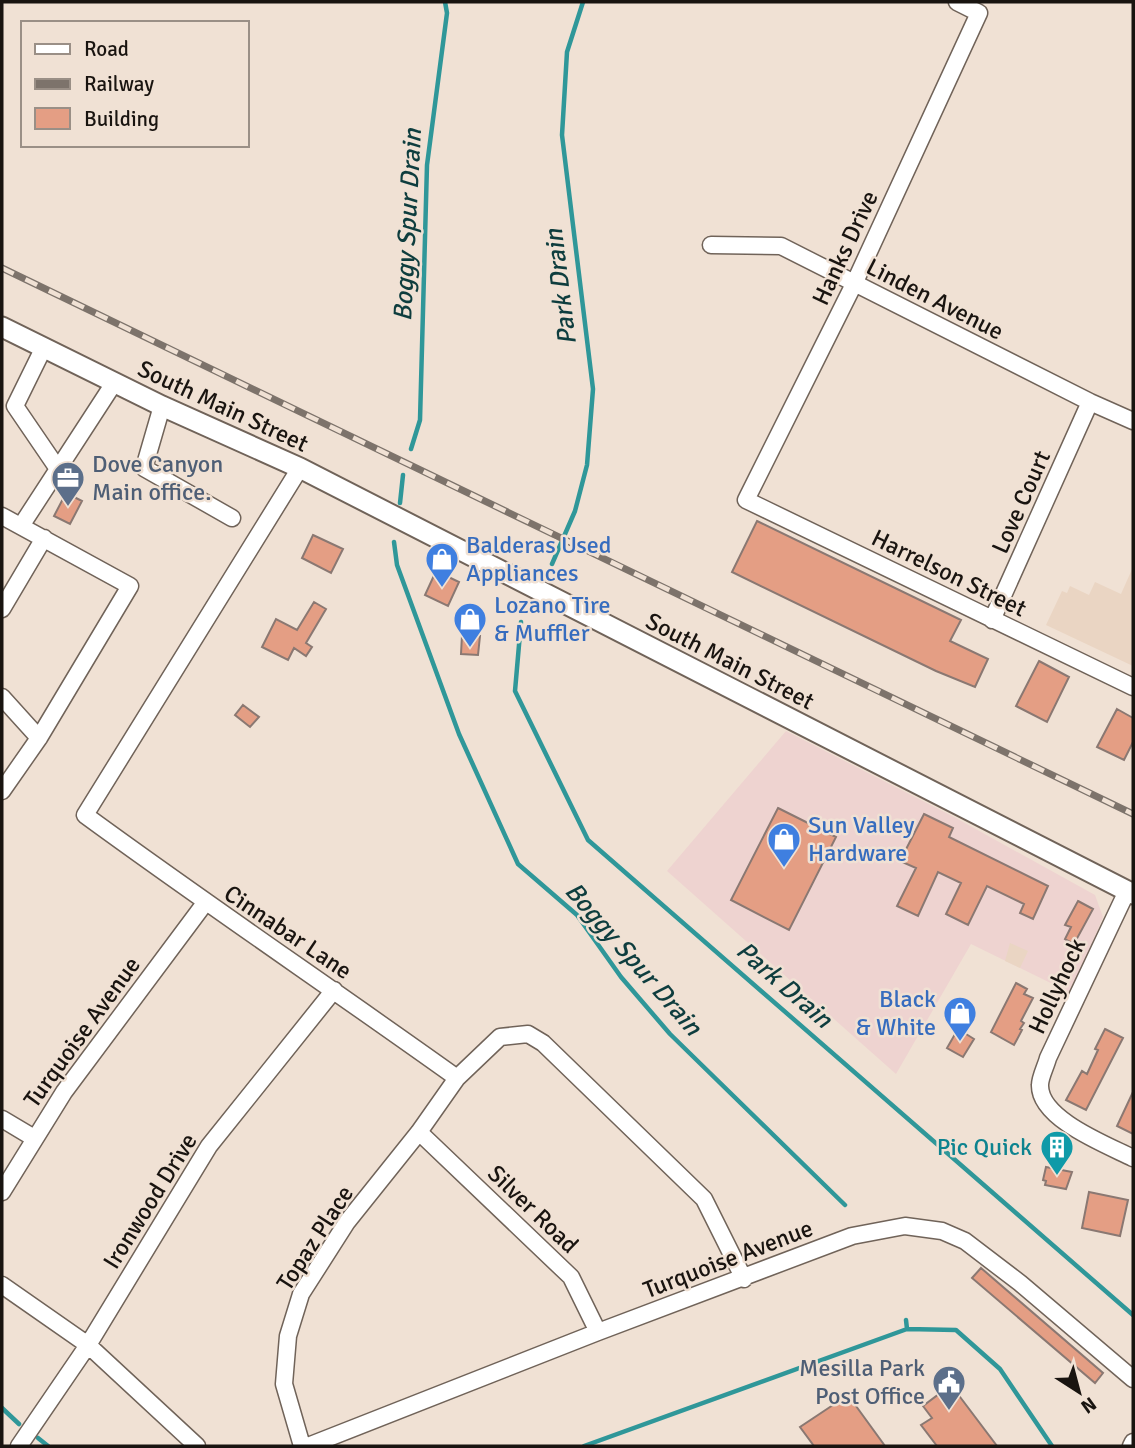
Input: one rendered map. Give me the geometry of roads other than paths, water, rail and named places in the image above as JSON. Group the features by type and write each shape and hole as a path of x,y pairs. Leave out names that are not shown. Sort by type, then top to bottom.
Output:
{"main road":[{"name":"South Main Street","path":"2,327 162,406 300,468 1130,893"}],"street":[{"name":"Hanks Drive","path":"746,500 854,284 979,13 957,2"},
{"name":"Linden Avenue","path":"711,245 781,246 1090,402 1133,421"},
{"path":"44,347 15,406 58,469"},
{"path":"21,526 114,383"},
{"name":"Love Court","path":"992,620 1090,402"},
{"path":"162,406 144,468 232,518"},
{"name":"Cinnabar Lane","path":"300,468 86,815 205,903 334,990 457,1078"},
{"name":"Harrelson Street","path":"746,500 1133,687"},
{"path":"2,516 130,586 38,738 2,791"},
{"path":"2,609 44,538"},
{"path":"2,696 38,738"},
{"name":"Hollyhock","path":"1130,893 1048,1058 1040,1085 1045,1103 1060,1118 1079,1131 1133,1158"},
{"name":"Turquoise Avenue","path":"2,1192 34,1138 89,1057 205,903"},
{"name":"Ironwood Drive","path":"19,1446 88,1345 209,1146 334,990"},
{"path":"457,1078 500,1037 528,1034 543,1043 704,1199 744,1279"},
{"name":"Topaz Place","path":"302,1446 284,1384 288,1336 300,1294 347,1222 419,1132 457,1078"},
{"path":"2,1119 34,1138"},
{"name":"Silver Road","path":"419,1132 571,1277 598,1332"},
{"name":"Turquoise Avenue","path":"308,1446 598,1332 866,1233 905,1226 942,1231 965,1241 1020,1283 1133,1380"},
{"path":"2,1285 88,1345 197,1446"}],"waterway":[{"name":"Boggy Spur Drain","path":"411,449 420,420 427,165 447,13 445,2"},
{"name":"Park Drain","path":"552,564 575,511 587,465 593,389 562,135 567,52 583,2"},
{"name":"Boggy Spur Drain","path":"400,503 403,475"},
{"name":"Boggy Spur Drain","path":"394,542 397,565 459,734 518,864 577,915 621,977 670,1034 845,1205"},
{"name":"Park Drain","path":"521,622 515,691 588,840 1133,1315"},
{"name":"Boggy Spur Drain","path":"906,1320 907,1329"},
{"path":"584,1446 907,1329 956,1330 1000,1369 1052,1446"},
{"path":"2,1408 19,1424"},
{"path":"38,1438 48,1446"}],"railway":[{"path":"2,268 1133,814"}],"place":[{"name":"Dove Canyon Main office.","path":"68,508"},
{"name":"Balderas Used Appliances","path":"442,589"},
{"name":"Lozano Tire & Muffler","path":"470,649"},
{"name":"Sun Valley Hardware","path":"784,869"},
{"name":"Black & White","path":"960,1043"},
{"name":"Pic Quick","path":"1057,1177"},
{"name":"Mesilla Park Post Office","path":"949,1412"}]}
